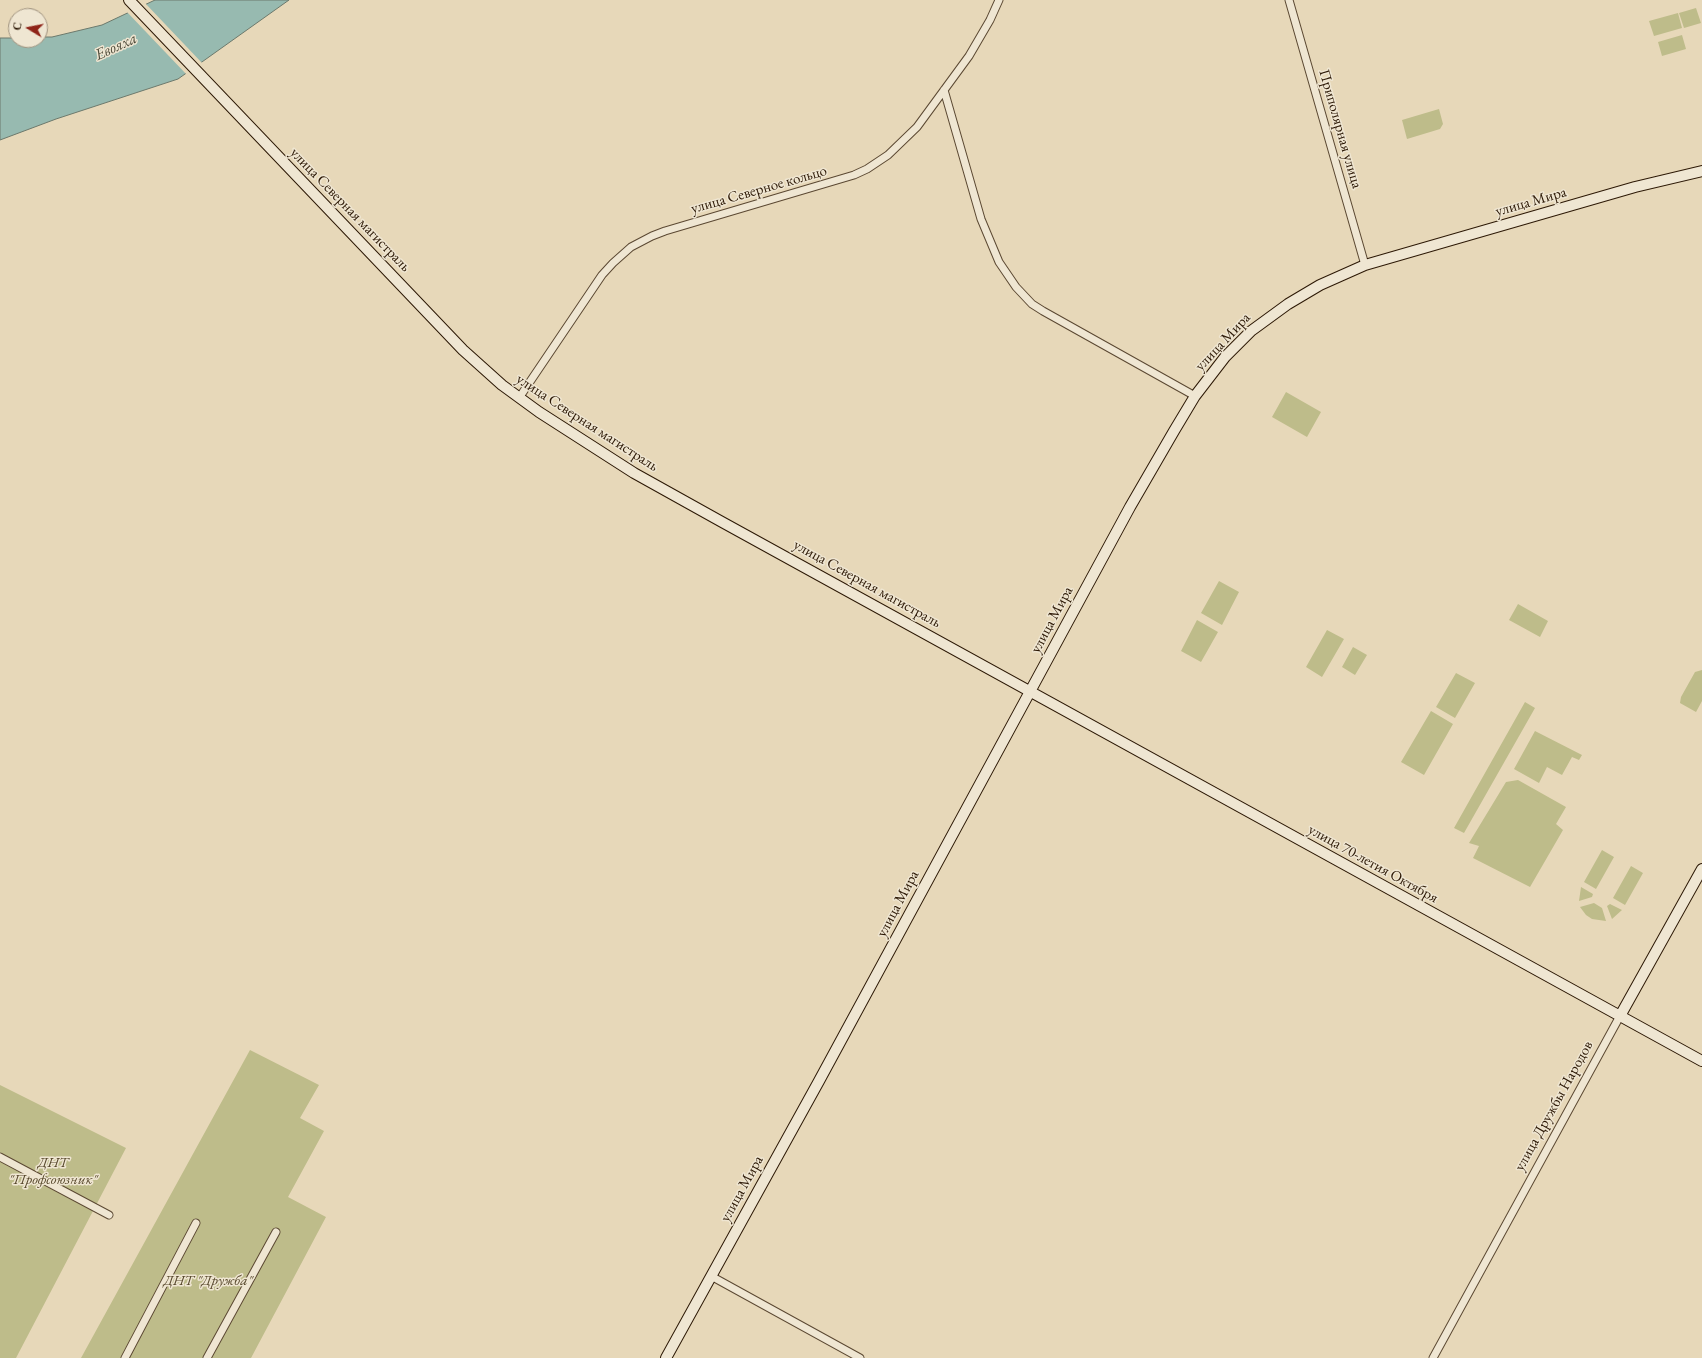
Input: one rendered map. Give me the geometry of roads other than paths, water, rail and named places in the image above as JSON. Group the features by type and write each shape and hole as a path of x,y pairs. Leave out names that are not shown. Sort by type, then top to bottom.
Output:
{"street":[{"name":"улица Северная магистраль","path":"129,0 458,345 486,372 520,398 634,473 1030,692"},
{"name":"улица Северное кольцо","path":"520,398 602,275 631,247 665,231 854,175 867,169 888,155 906,138 973,51 999,0"},
{"name":"Приполярная улица","path":"1289,0 1365,265"},
{"path":"944,90 982,219 999,262 1016,288 1032,304 1043,311 1195,396"},
{"name":"улица Мира","path":"666,1358 1130,507 1195,396 1225,357 1262,322 1288,304 1320,285 1365,265 1635,187 1702,171"},
{"name":"улица 70-летия Октября","path":"1030,692 1702,1061"},
{"name":"улица Дружбы Народов","path":"1433,1358 1702,869"},
{"path":"0,1157 108,1215"},
{"path":"125,1358 196,1223"},
{"path":"207,1358 276,1232"},
{"path":"711,1276 860,1358"}],"water":[{"name":"Евояха","path":"155,0 289,0 178,79 56,119 0,140 0,38 8,38 8,48 48,48 48,37 102,25"}],"park label":[{"name":"ДНТ \"Профсоюзник\"","path":"53,1172"},
{"name":"ДНТ \"Дружба\"","path":"208,1281"}]}
